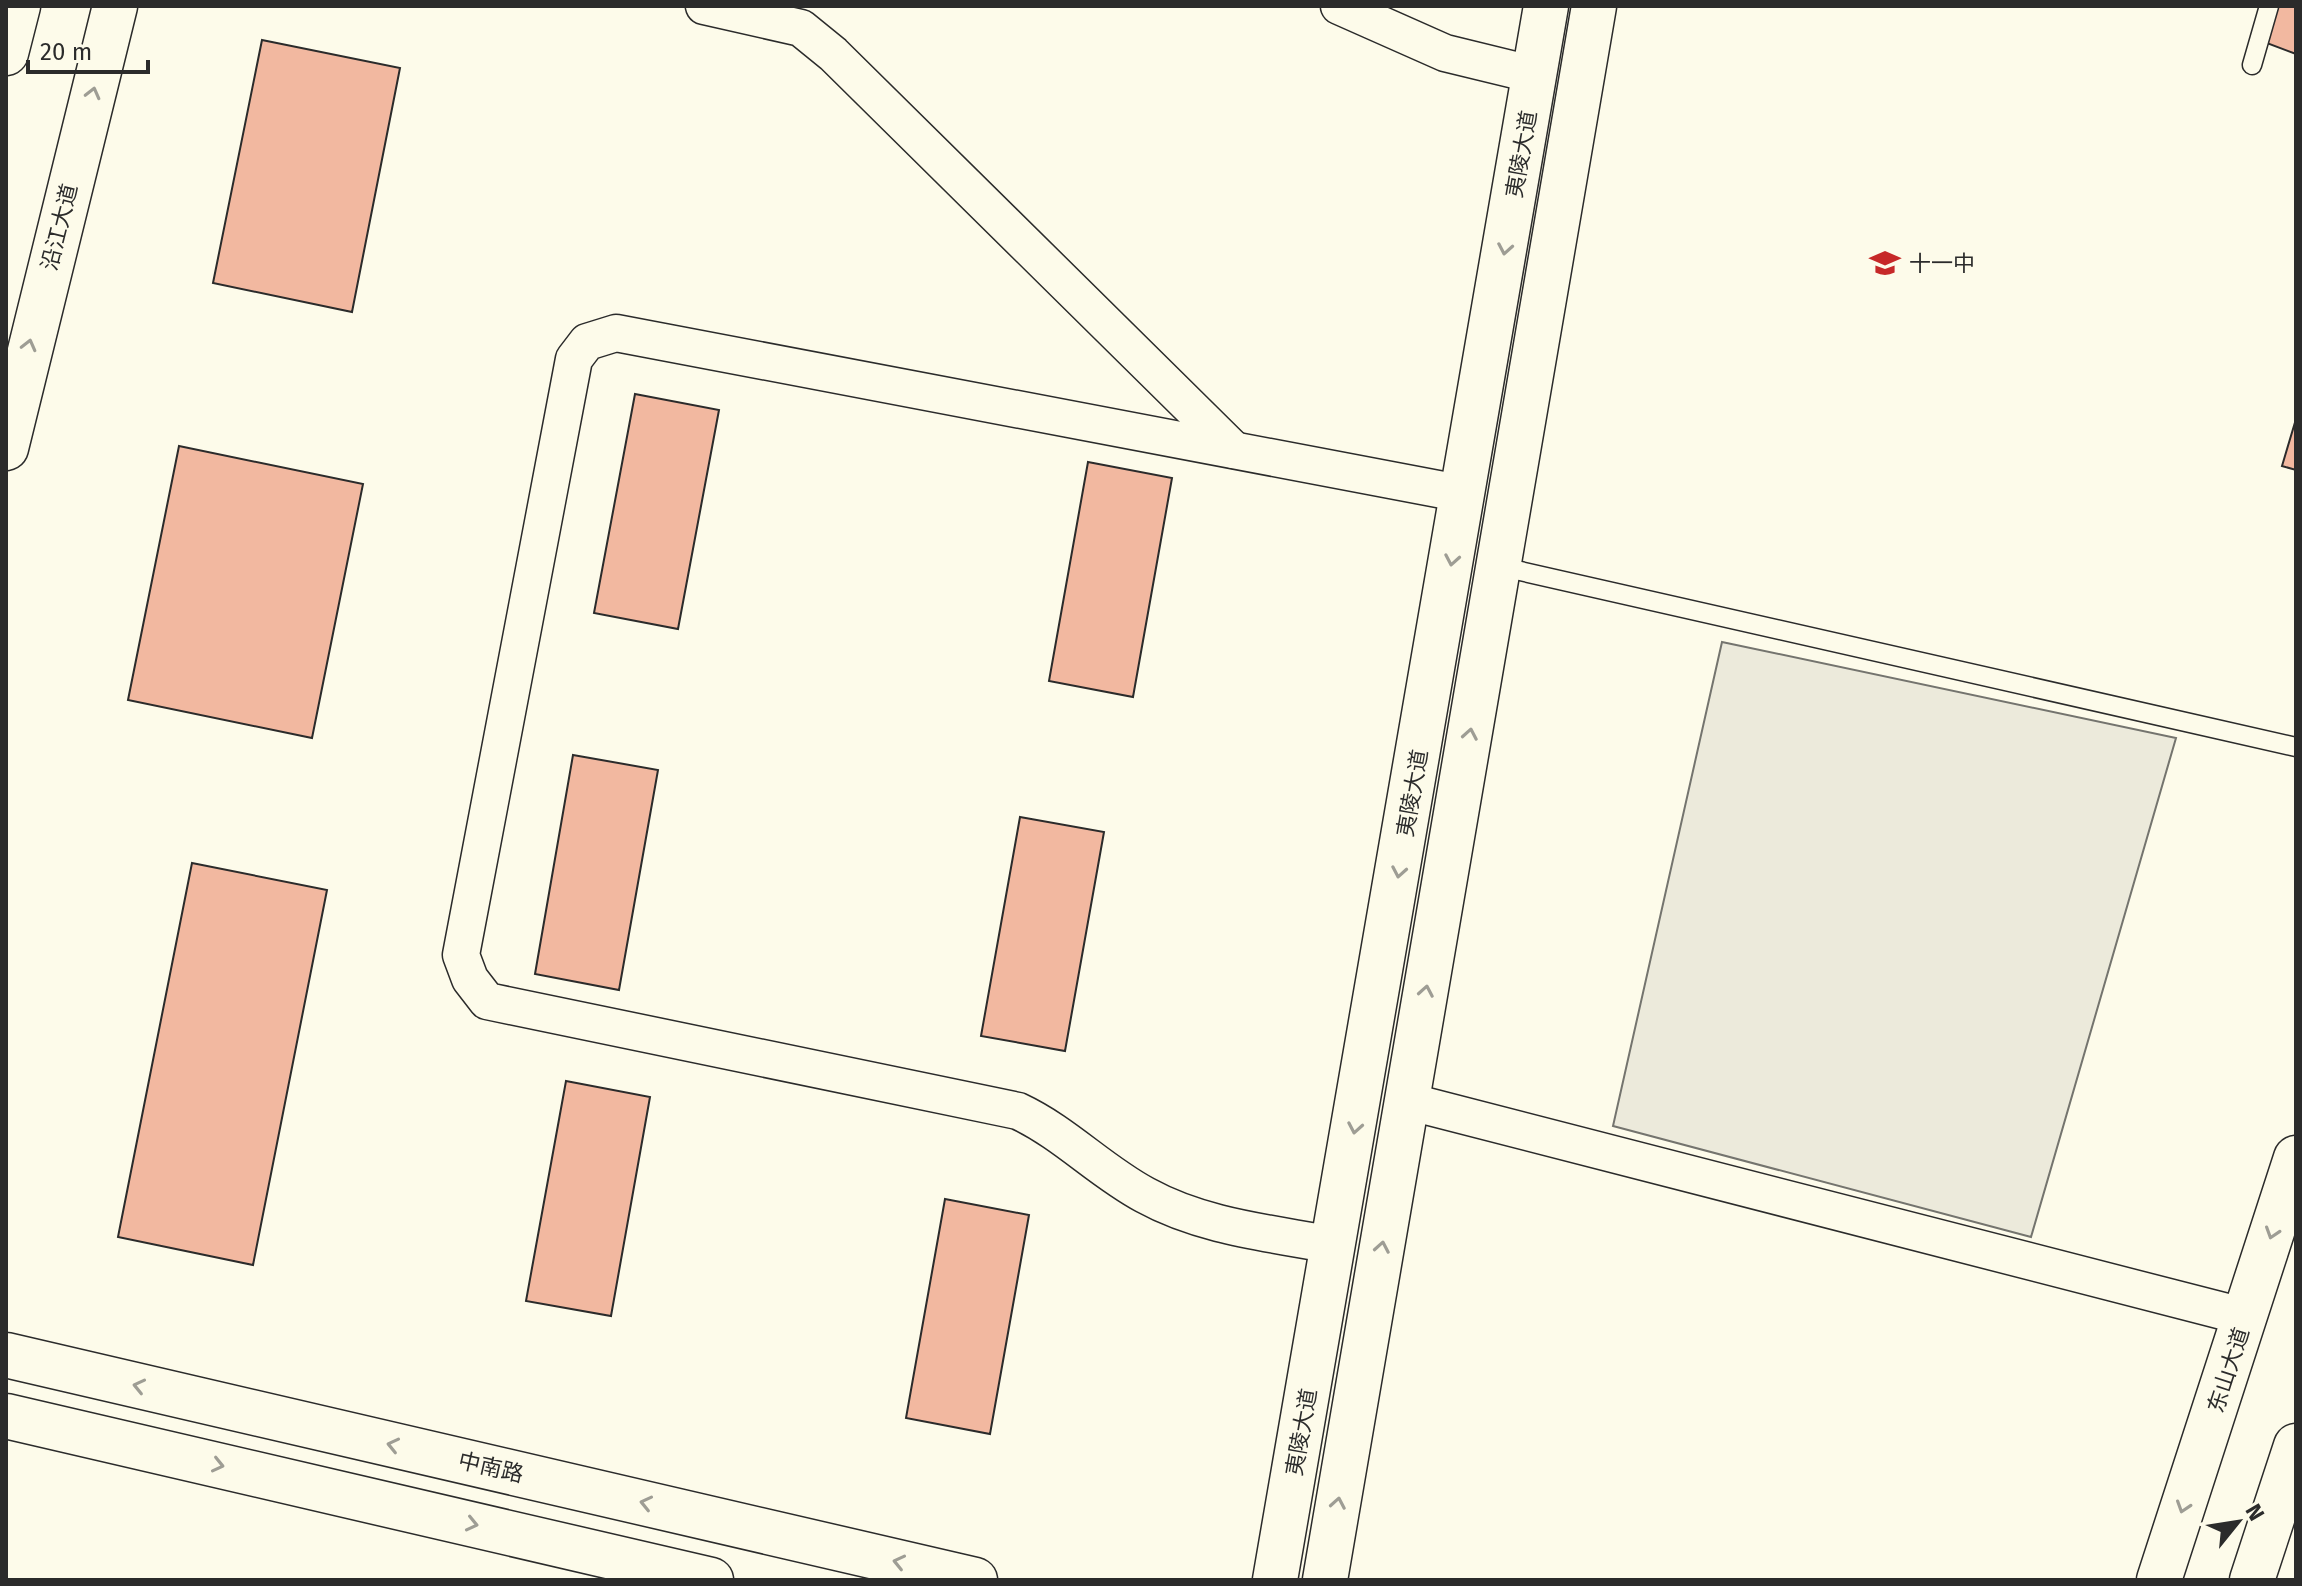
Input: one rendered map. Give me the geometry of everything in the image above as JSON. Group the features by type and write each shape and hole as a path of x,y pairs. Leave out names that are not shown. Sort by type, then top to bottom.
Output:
{"main road":[{"path":"6,53 18,6"},
{"name":"沿江大道","path":"6,448 115,6"},
{"name":"夷陵大道","path":"1275,1580 1546,6"},
{"path":"1325,1580 1594,6"},
{"name":"东山大道","path":"2159,1580 2296,1158"},
{"name":"中南路","path":"6,1355 975,1580"},
{"path":"6,1416 711,1580"},
{"path":"2252,1580 2296,1446"}],"street":[{"path":"704,6 801,28 833,54 1234,450"},
{"path":"1339,6 1445,53 1535,75"},
{"path":"1333,1245 1197,1219 1144,1195 1053,1127 1018,1111 487,1001 470,979 461,955 574,359 587,342 616,333 1464,494"},
{"path":"1407,1101 2246,1317"}],"lane":[{"path":"2252,65 2269,6"},
{"path":"1498,566 2296,747"}],"shaded area":[{"path":"1722,642 2176,738 2031,1237 1613,1126"}],"building":[{"path":"2277,6 2296,6 2296,54 2264,42"},
{"path":"262,40 400,68 352,312 213,283"},
{"path":"635,394 719,410 678,629 594,613"},
{"path":"2296,419 2296,470 2282,466"},
{"path":"179,446 363,484 312,738 128,700"},
{"path":"1088,462 1172,478 1133,697 1049,681"},
{"path":"573,755 658,770 619,990 535,974"},
{"path":"1020,817 1104,832 1065,1051 981,1036"},
{"path":"192,863 327,890 253,1265 118,1237"},
{"path":"566,1081 650,1097 611,1316 526,1301"},
{"path":"945,1199 1029,1215 990,1434 906,1418"}],"place":[{"name":"十一中","path":"1885,263"}]}
